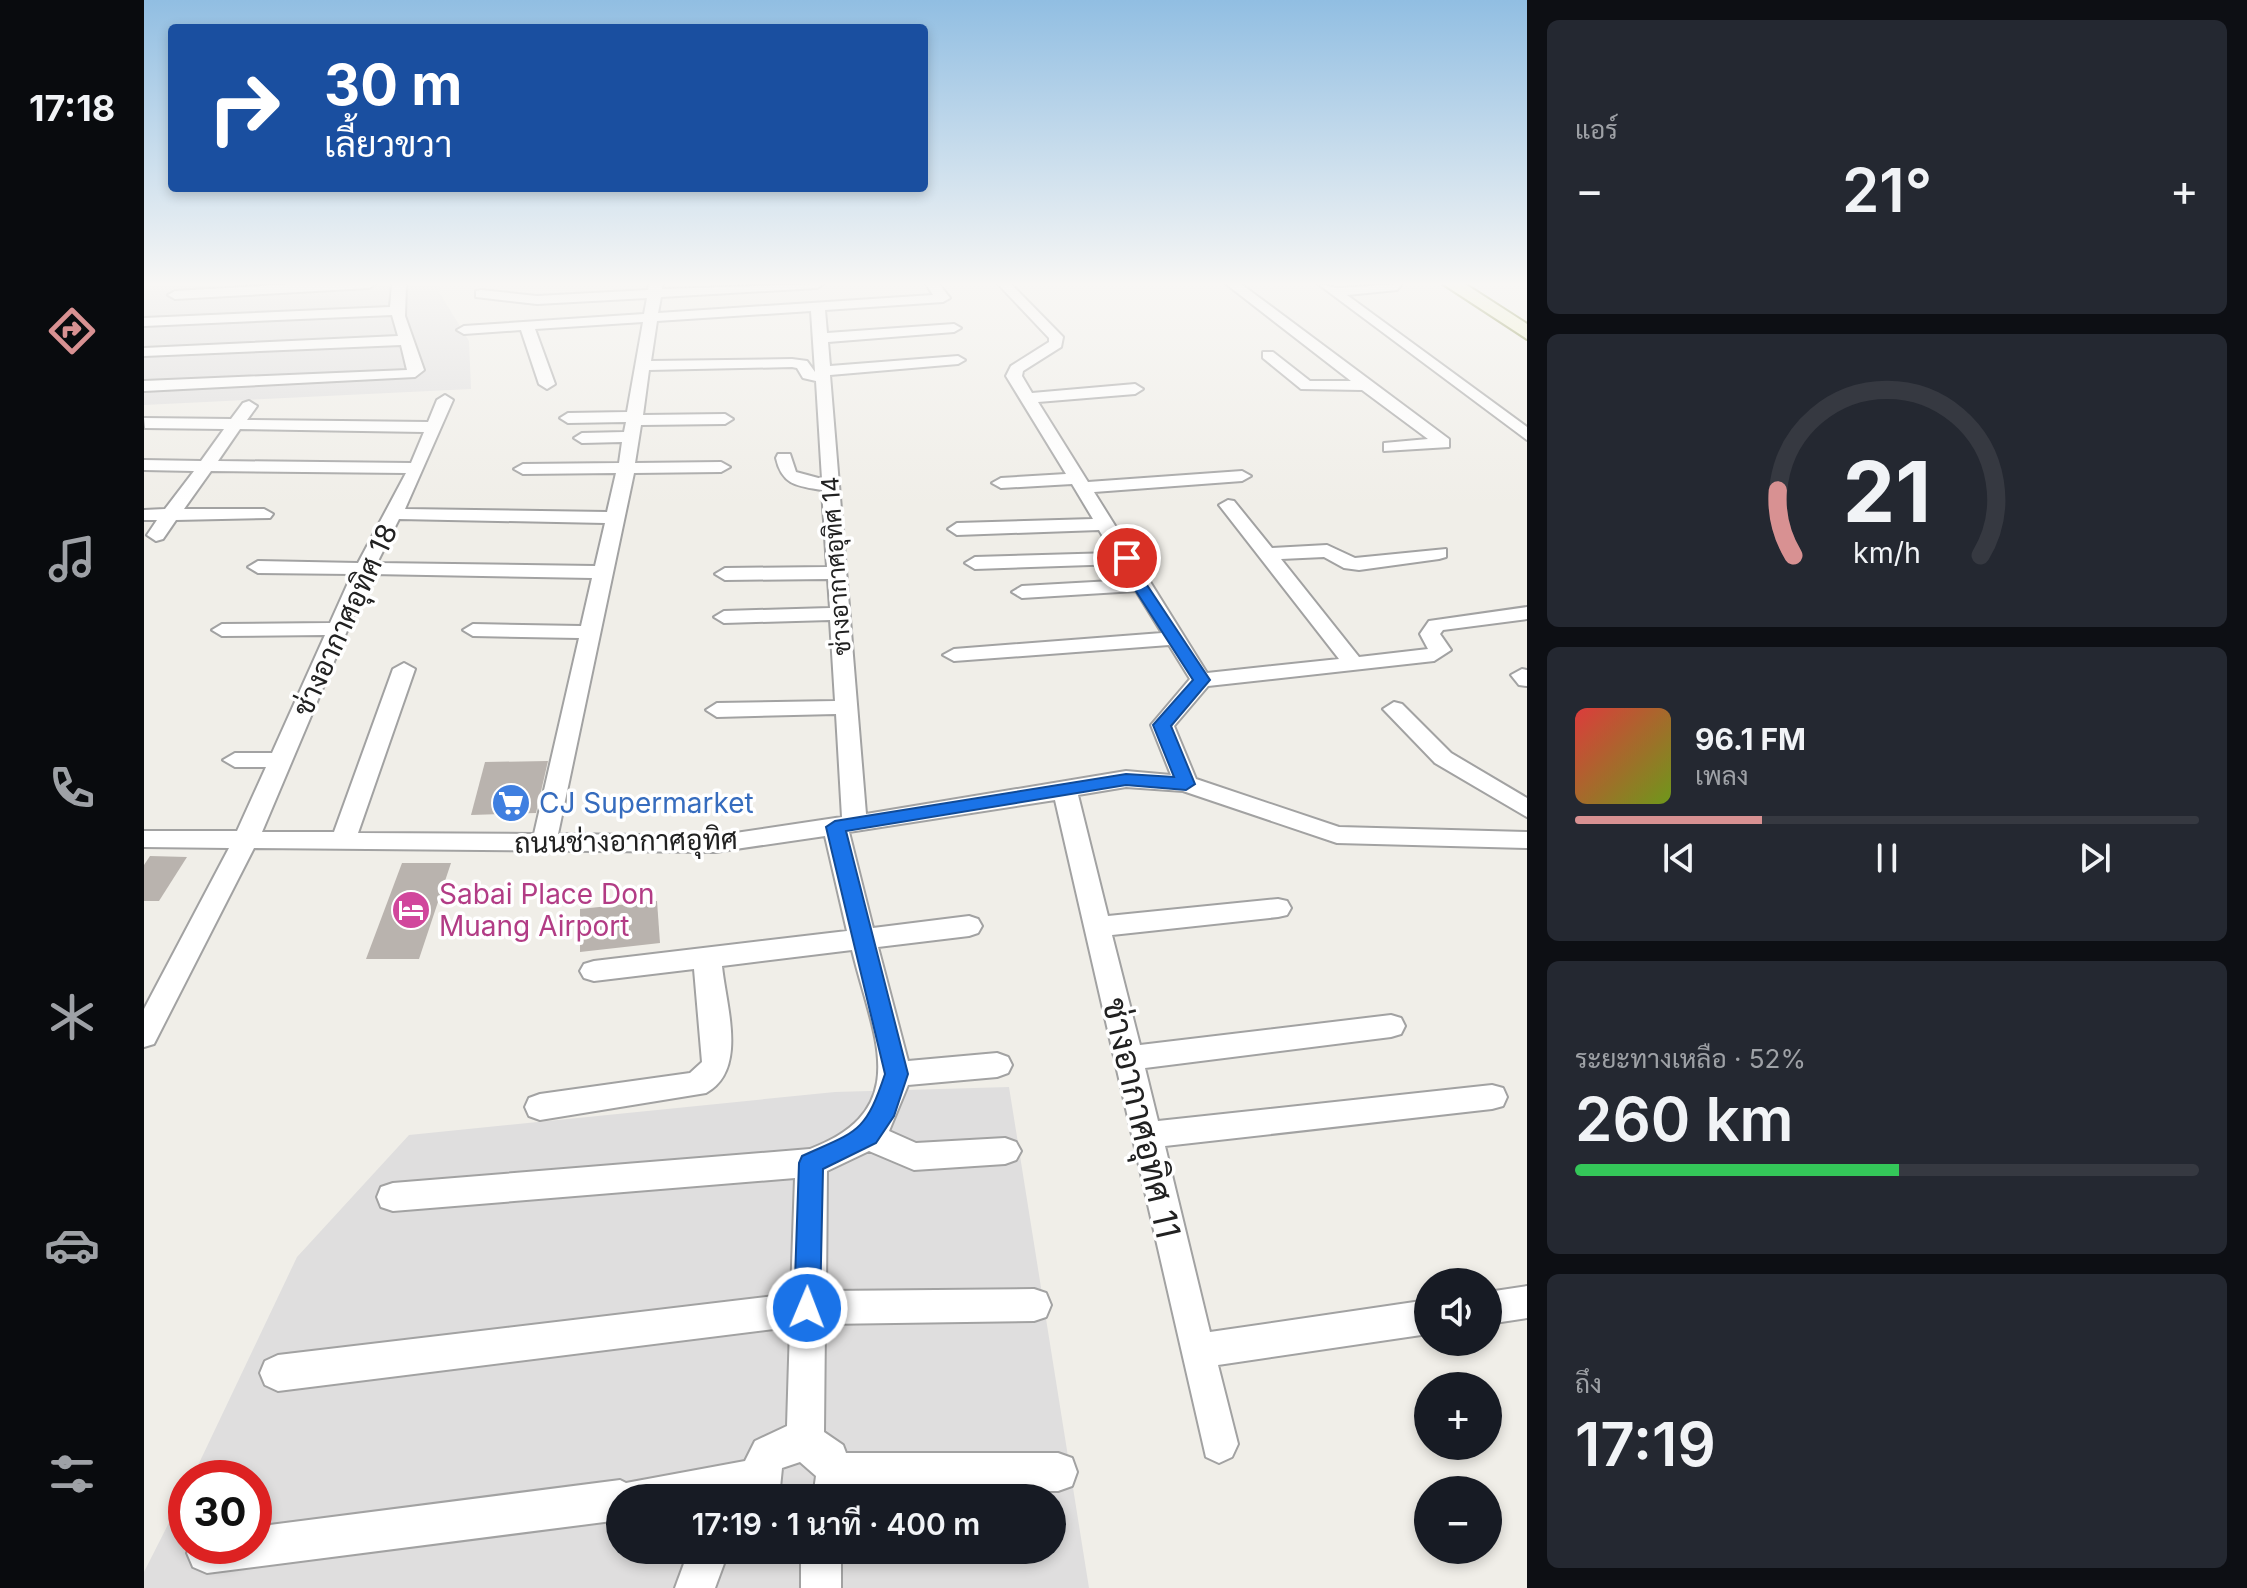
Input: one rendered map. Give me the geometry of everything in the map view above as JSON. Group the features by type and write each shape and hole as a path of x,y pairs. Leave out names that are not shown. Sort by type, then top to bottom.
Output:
{"street":[{"path":"144,386 410,374 417,370 413,358"},
{"path":"538,358 547,384"},
{"path":"544,843 605,572 635,425 644,358"},
{"name":"ช่างอากาศอุทิศ 14","path":"822,358 847,707 845,825 863,939 896,1074"},
{"path":"1033,358 1016,369 1014,376 1083,483 1140,585 1201,680"},
{"path":"1272,358 1306,386 1367,385"},
{"path":"1331,358 1443,443 1390,447"},
{"path":"1423,358 1527,435"},
{"path":"643,366 802,364 808,375 958,360"},
{"path":"734,385 737,364"},
{"path":"1028,398 1135,389"},
{"name":"ช่างอากาศอุทิศ 18","path":"144,1036 246,840 364,569 395,514 445,400"},
{"path":"150,543 210,465 249,406"},
{"path":"568,418 635,425 725,419"},
{"path":"145,423 435,427"},
{"path":"582,438 635,425"},
{"path":"784,458 788,474 799,481 830,486"},
{"path":"144,465 417,468"},
{"path":"523,469 721,467"},
{"path":"1001,483 1242,476"},
{"path":"1228,505 1353,663"},
{"path":"144,515 264,514"},
{"path":"395,514 614,518"},
{"path":"957,529 1108,524"},
{"path":"1267,554 1327,551 1351,564 1359,564 1439,553"},
{"path":"975,563 1127,558"},
{"path":"258,567 605,572"},
{"path":"725,574 837,573"},
{"path":"1022,592 1140,585"},
{"path":"1186,784 1162,725 1201,680 1434,655 1441,650 1430,634 1430,629 1436,625 1527,613"},
{"path":"724,617 839,614"},
{"path":"222,630 338,629"},
{"path":"473,630 591,632"},
{"path":"954,655 1176,638"},
{"path":"343,841 404,669"},
{"path":"717,710 847,707"},
{"path":"1394,709 1443,758 1527,809"},
{"path":"235,760 281,760"},
{"name":"ถนนช่างอากาศอุทิศ","path":"144,839 715,844 1126,779 1186,784 1337,835 1527,840"},
{"name":"ช่างอากาศอุทิศ 11","path":"1065,791 1219,1444"},
{"path":"1097,927 1278,908"},
{"path":"594,971 969,926"},
{"path":"540,1107 695,1084 710,1076 717,1062 707,958"},
{"path":"1128,1058 1391,1026"},
{"path":"393,1197 811,1163 868,1136 883,1116 896,1074 997,1065"},
{"path":"1148,1135 1492,1097"},
{"path":"868,1136 914,1157 1005,1151"},
{"path":"805,1442 811,1163"},
{"path":"1502,1306 1527,1302"},
{"path":"278,1373 807,1308 1034,1305"},
{"path":"1197,1351 1414,1319"},
{"path":"759,1484 765,1457 784,1444 805,1442 825,1452 833,1484"},
{"path":"850,1484 1058,1472"},
{"path":"272,1545 606,1502"},
{"path":"695,1588 704,1564"},
{"path":"821,1564 821,1588"}],"shaded area":[{"path":"144,358 470,358 471,389 144,405"},
{"path":"1009,1087 1089,1588 144,1588 144,1572 168,1525 168,1564 272,1564 272,1460 201,1460 297,1257 409,1135 835,1092"}],"building":[{"path":"548,761 536,813 471,815 485,762"},
{"path":"150,856 187,857 159,901 144,901 144,865"},
{"path":"402,863 451,863 419,959 366,959"},
{"path":"657,901 660,943 580,952 580,909"}],"place":[{"name":"CJ Supermarket","path":"511,803"},
{"name":"Sabai Place Don Muang Airport","path":"411,910"}],"route":[{"path":"807,1308 811,1163 868,1136 883,1116 896,1074 835,827 1126,779 1186,784 1162,725 1201,680 1140,585 1127,558"}]}
